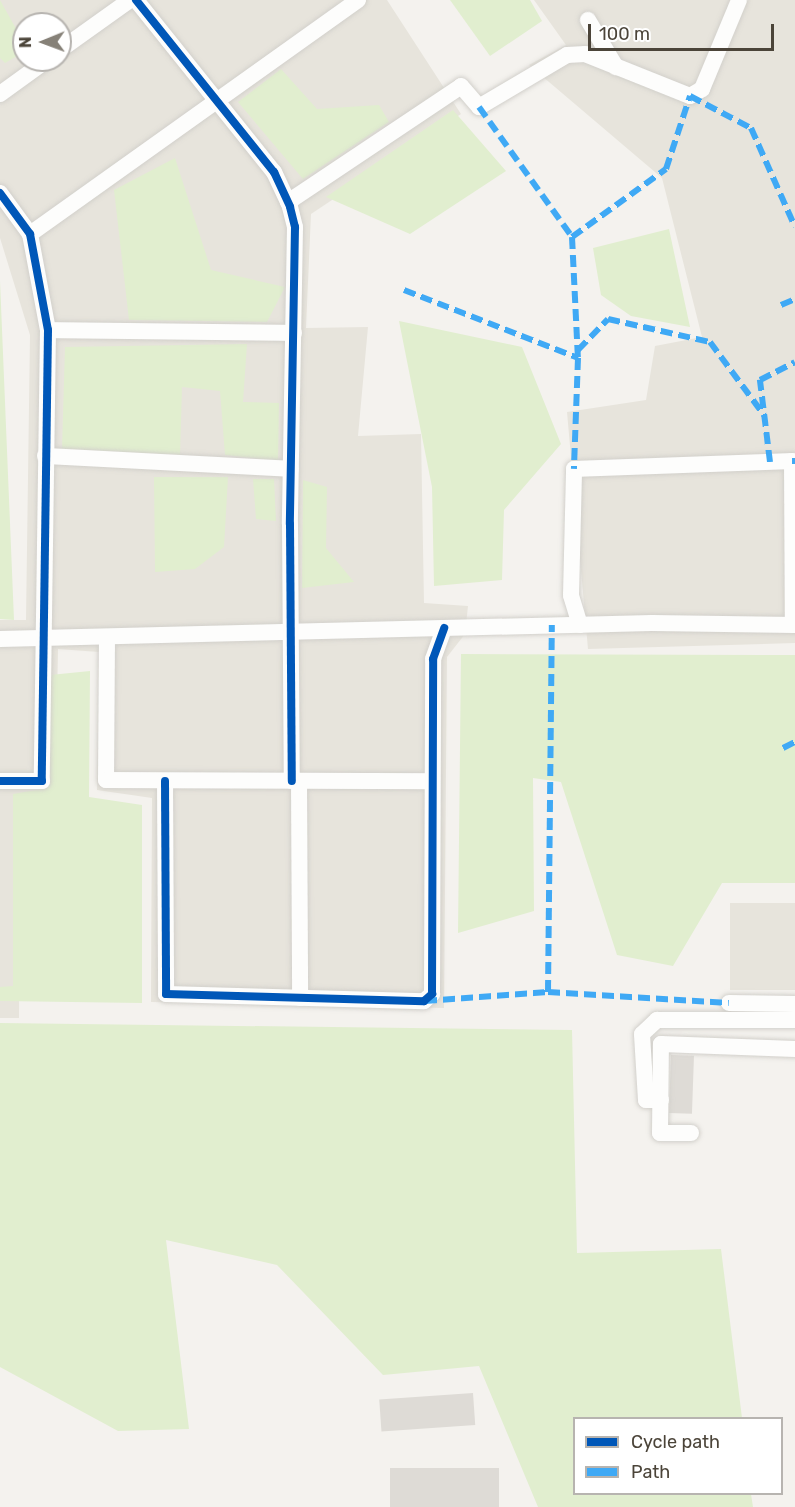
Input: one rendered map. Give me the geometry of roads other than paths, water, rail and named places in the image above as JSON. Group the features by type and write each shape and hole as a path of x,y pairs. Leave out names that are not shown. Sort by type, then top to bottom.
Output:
{"street":[{"path":"72,41 130,0"},
{"path":"136,0 274,172 288,202 295,227 291,469 300,998"},
{"path":"30,234 358,0"},
{"path":"288,202 461,86 479,107 567,55 585,54 690,96 702,89 740,0"},
{"path":"588,20 616,67"},
{"path":"0,94 30,72"},
{"path":"0,193 30,234 48,330 42,781 0,781"},
{"path":"48,330 294,333"},
{"path":"45,456 291,469"},
{"path":"0,639 44,640 580,625 794,625 792,461 574,469 571,595 580,625"},
{"path":"165,781 166,994 424,1001 432,994 432,659 444,628"},
{"path":"107,638 106,780 431,781"},
{"path":"729,1003 795,1004"},
{"path":"661,1100 646,1100 642,1034 657,1020 795,1020"},
{"path":"691,1133 660,1133 661,1044 795,1049"}]}
